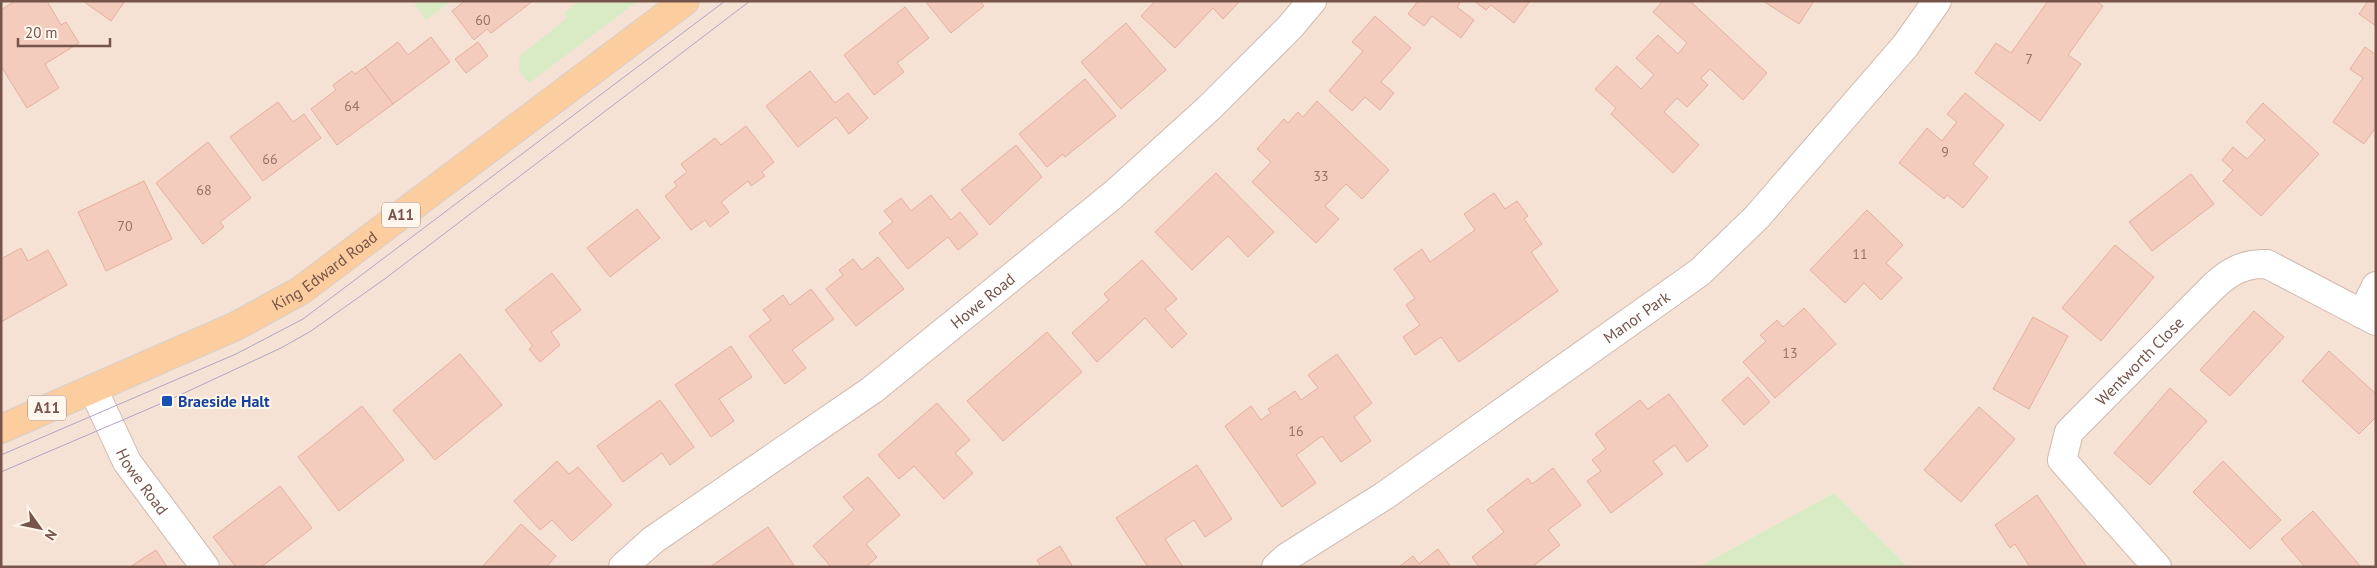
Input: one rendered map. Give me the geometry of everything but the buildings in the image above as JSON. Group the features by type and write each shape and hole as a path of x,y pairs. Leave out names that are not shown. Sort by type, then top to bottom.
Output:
{"main road":[{"name":"King Edward Road","path":"1,429 236,326 300,291 685,1"}],"street":[{"name":"Howe Road","path":"623,567 653,540 872,390 1113,195 1209,108 1290,27 1312,1"},
{"name":"Manor Park","path":"1276,567 1287,557 1384,496 1700,272 1757,217 1906,45 1937,1"},
{"name":"Wentworth Close","path":"2157,567 2062,460 2069,432 2229,272 2253,264 2267,264 2369,318 2376,286"},
{"name":"Howe Road","path":"93,389 127,462 205,567"}],"shaded area":[{"path":"1,1 2376,1 2376,567 1908,567 1834,493 1698,567 1,567"}],"green space":[{"path":"413,1 451,1 426,20"},
{"path":"580,1 638,1 529,83 520,70 521,55 567,18 564,13"},
{"path":"1834,493 1908,567 1698,567"}],"tram line":[{"path":"1,455 236,354 303,319 725,1"},
{"path":"1,472 167,401 281,348 311,331 386,278 750,1"}],"place":[{"name":"Braeside Halt","path":"167,401"}]}
